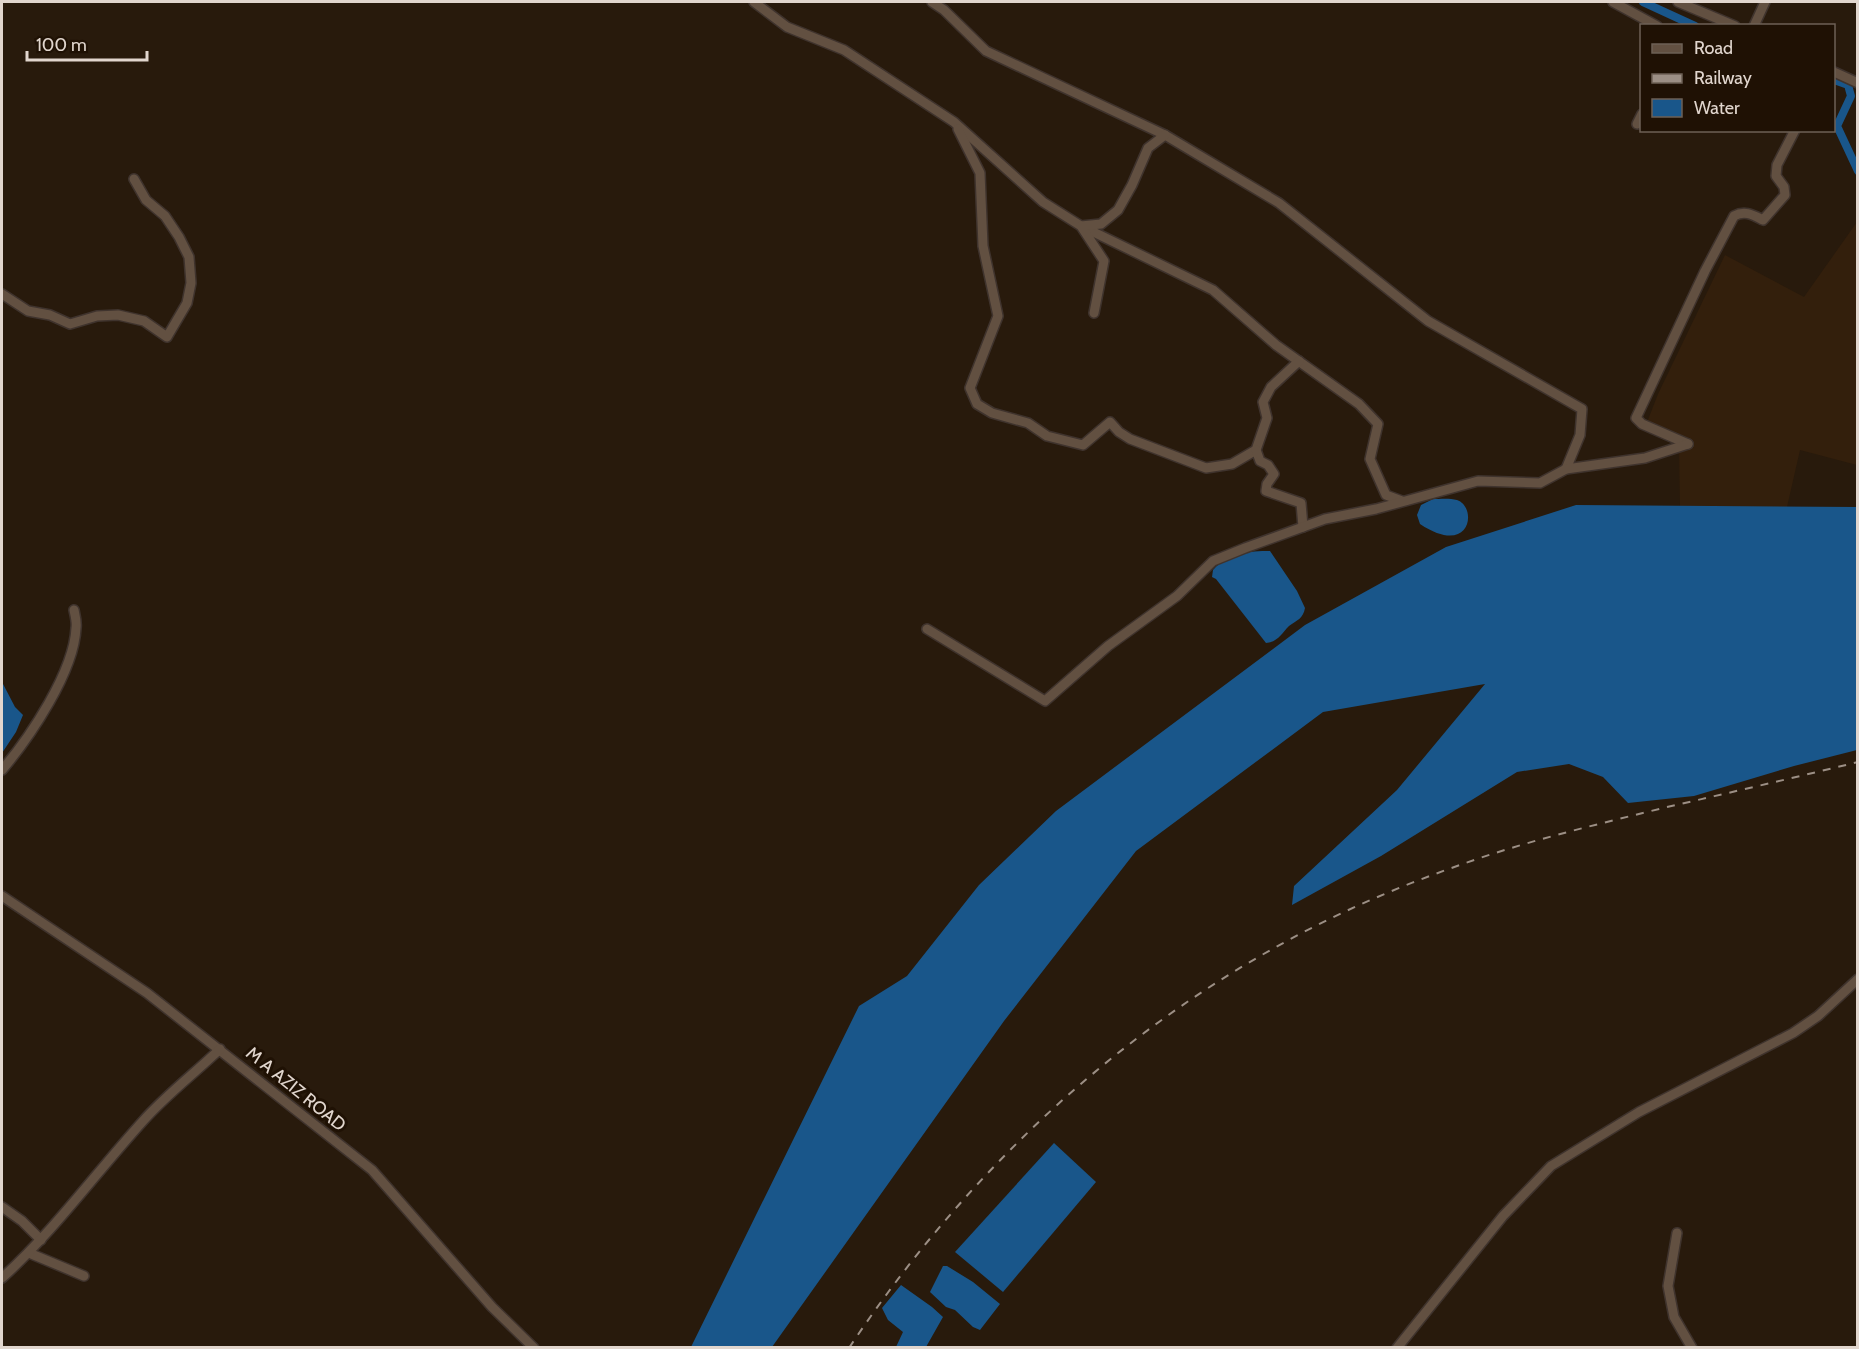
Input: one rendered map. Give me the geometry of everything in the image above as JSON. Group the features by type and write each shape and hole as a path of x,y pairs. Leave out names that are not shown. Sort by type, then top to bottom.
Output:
{"street":[{"path":"754,2 786,27 844,50 954,122 1043,202 1081,226 1212,290 1276,345 1359,404 1378,424 1370,459 1386,495 1402,501"},
{"path":"932,2 944,10 986,51 1165,135 1279,203 1428,321 1582,409 1580,435 1566,469"},
{"path":"1613,2 1653,24"},
{"path":"1678,2 1730,24"},
{"path":"1755,24 1765,2"},
{"path":"1835,73 1857,83"},
{"path":"954,122 980,173 983,246 998,316 970,388 977,404 992,413 1028,423 1047,436 1083,445 1110,422 1130,440 1206,468 1232,464 1256,450"},
{"path":"927,629 1044,701 1108,646 1177,596 1213,561 1325,519 1376,509 1478,481 1540,483 1566,469 1645,458 1688,444 1642,424 1636,418 1705,271 1734,216 1741,212 1763,220 1785,195 1784,187 1776,176 1777,165 1794,132"},
{"path":"1081,226 1101,224 1118,210 1148,148 1165,135"},
{"path":"2,294 28,311 50,315 70,324 97,316 118,315 144,321 167,337 187,303 191,283 189,258 180,237 165,216 146,200 134,179"},
{"path":"1081,226 1104,261 1094,313"},
{"path":"1299,362 1271,387 1263,402 1267,418 1256,450 1260,461 1268,465 1274,474 1267,484 1266,491 1300,503 1303,527"},
{"path":"2,770 51,699 67,670 76,628 74,610"},
{"name":"M A AZIZ ROAD","path":"2,896 147,993 372,1170 492,1307 534,1347"},
{"path":"1397,1347 1503,1216 1551,1166 1639,1112 1793,1033 1818,1016 1857,979"},
{"path":"2,1278 41,1240 144,1119 220,1049"},
{"path":"2,1207 22,1221 41,1240"},
{"path":"1677,1233 1668,1287 1674,1317 1692,1347"},
{"path":"29,1253 84,1276"}],"shaded area":[{"path":"1857,222 1857,465 1800,450 1787,507 1680,507 1679,444 1646,425 1658,394 1725,255 1804,297"}],"water":[{"path":"1433,499 1454,499 1464,504 1468,520 1466,527 1460,533 1450,536 1437,533 1420,524 1417,515 1421,505"},
{"path":"1576,505 1857,507 1857,750 1694,796 1628,803 1603,777 1569,764 1517,772 1381,856 1292,905 1294,886 1397,790 1485,684 1323,712 1136,851 1004,1021 772,1347 691,1347 859,1006 907,976 979,885 1056,811 1305,625 1446,547"},
{"path":"1270,551 1297,591 1305,608 1301,617 1279,637 1266,643 1216,579 1212,577 1213,570 1225,560 1247,553"},
{"path":"2,682 15,707 23,715 16,732 2,753"},
{"path":"1054,1143 1096,1182 1003,1292 955,1252"},
{"path":"943,1266 947,1266 973,1282 1000,1304 980,1330 973,1327 955,1310 946,1307 930,1292"},
{"path":"901,1285 943,1317 926,1347 896,1347 903,1332 888,1320 882,1308"}],"waterway":[{"path":"1643,2 1691,24"},
{"path":"1835,80 1848,85 1851,96 1837,126 1858,171"}],"railway":[{"path":"849,1348 897,1280 950,1215 1006,1154 1066,1097 1130,1044 1197,995 1268,951 1371,900 1485,856 1663,808 1858,762"}]}
